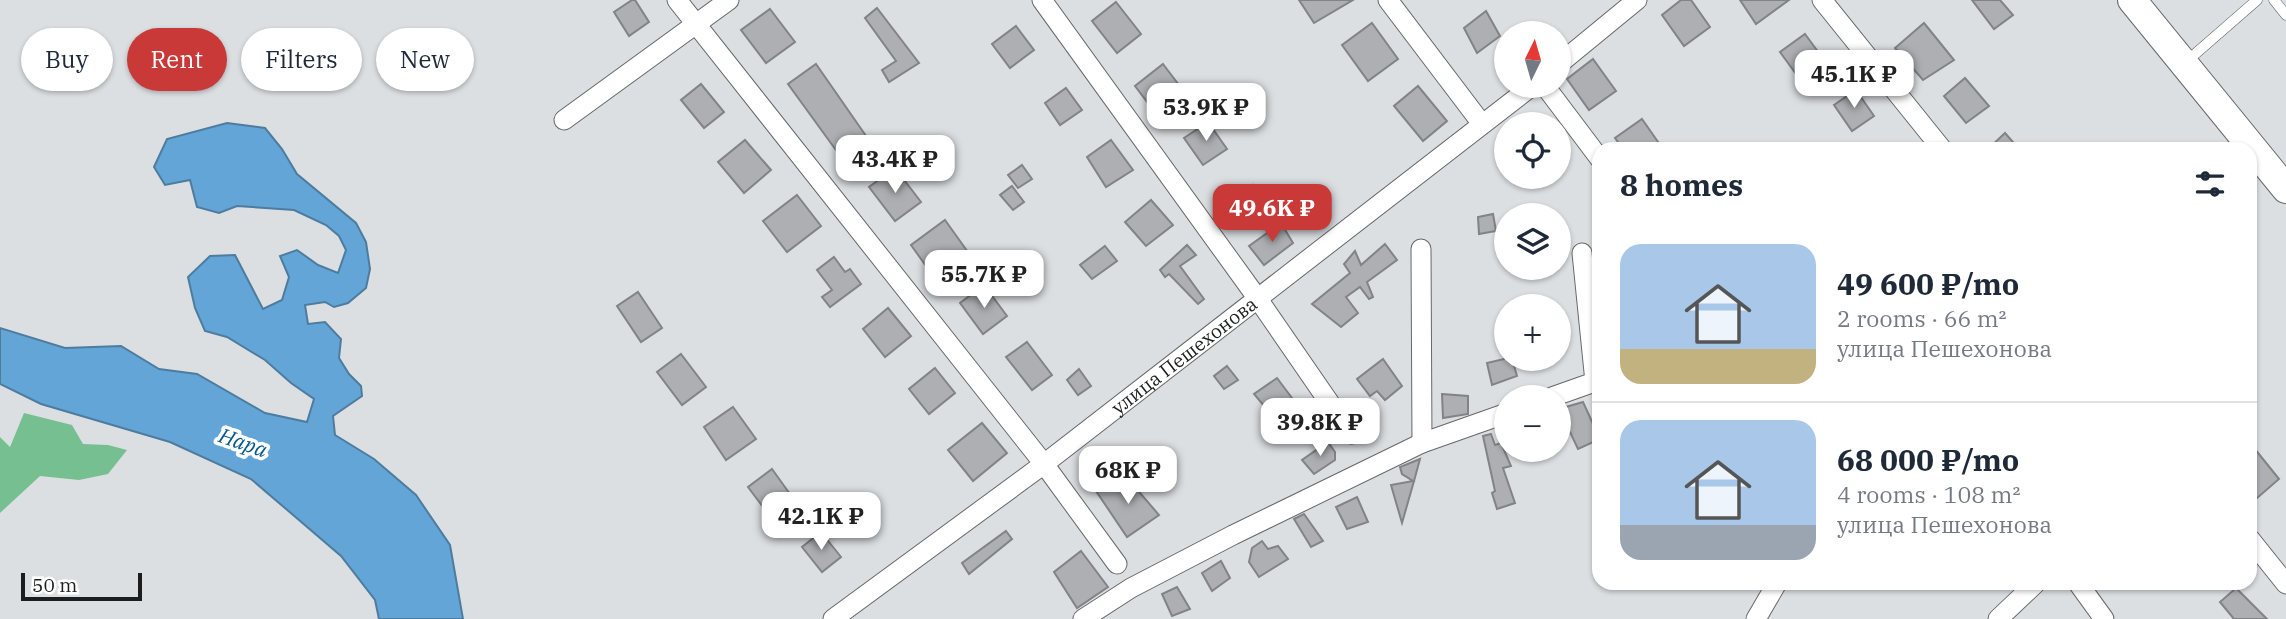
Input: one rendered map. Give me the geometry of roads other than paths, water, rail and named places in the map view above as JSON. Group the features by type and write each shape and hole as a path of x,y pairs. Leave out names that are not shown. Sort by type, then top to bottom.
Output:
{"main road":[{"path":"2132,0 2184,64 2241,142"},
{"path":"2257,164 2286,189"}],"street":[{"path":"677,0 1044,464 1116,564"},
{"path":"564,120 729,0"},
{"path":"1042,0 1258,299 1351,434"},
{"path":"1388,0 1482,124"},
{"path":"1572,53 1637,0"},
{"path":"1822,0 1936,142"},
{"name":"улица Пешехонова","path":"833,619 1044,464 1516,98"},
{"path":"1554,98 1592,148"},
{"path":"1421,248 1422,443"},
{"path":"1582,253 1592,338"},
{"path":"1571,390 1592,383"},
{"path":"1083,619 1131,588 1222,541 1422,443 1494,418"},
{"path":"2257,548 2286,584"},
{"path":"1756,619 1773,590"},
{"path":"1998,619 2029,590"},
{"path":"2083,590 2104,619"}],"lane":[{"path":"2184,64 2257,0"},
{"path":"2274,0 2286,15"}],"water":[{"name":"Нара","path":"227,123 265,128 297,174 356,223 366,242 370,269 366,288 348,303 334,307 325,302 305,305 308,324 325,322 341,339 339,358 361,386 362,396 333,416 335,435 374,459 416,495 450,545 463,619 379,619 375,600 341,556 251,479 170,442 41,404 0,384 0,328 65,348 121,346 159,369 197,374 265,413 307,422 314,399 265,360 227,337 205,331 195,308 188,277 210,256 235,255 263,309 282,300 289,277 280,256 297,250 318,265 338,273 346,250 339,236 326,225 294,210 237,206 219,213 197,207 190,180 165,185 154,167 167,139"}]}
